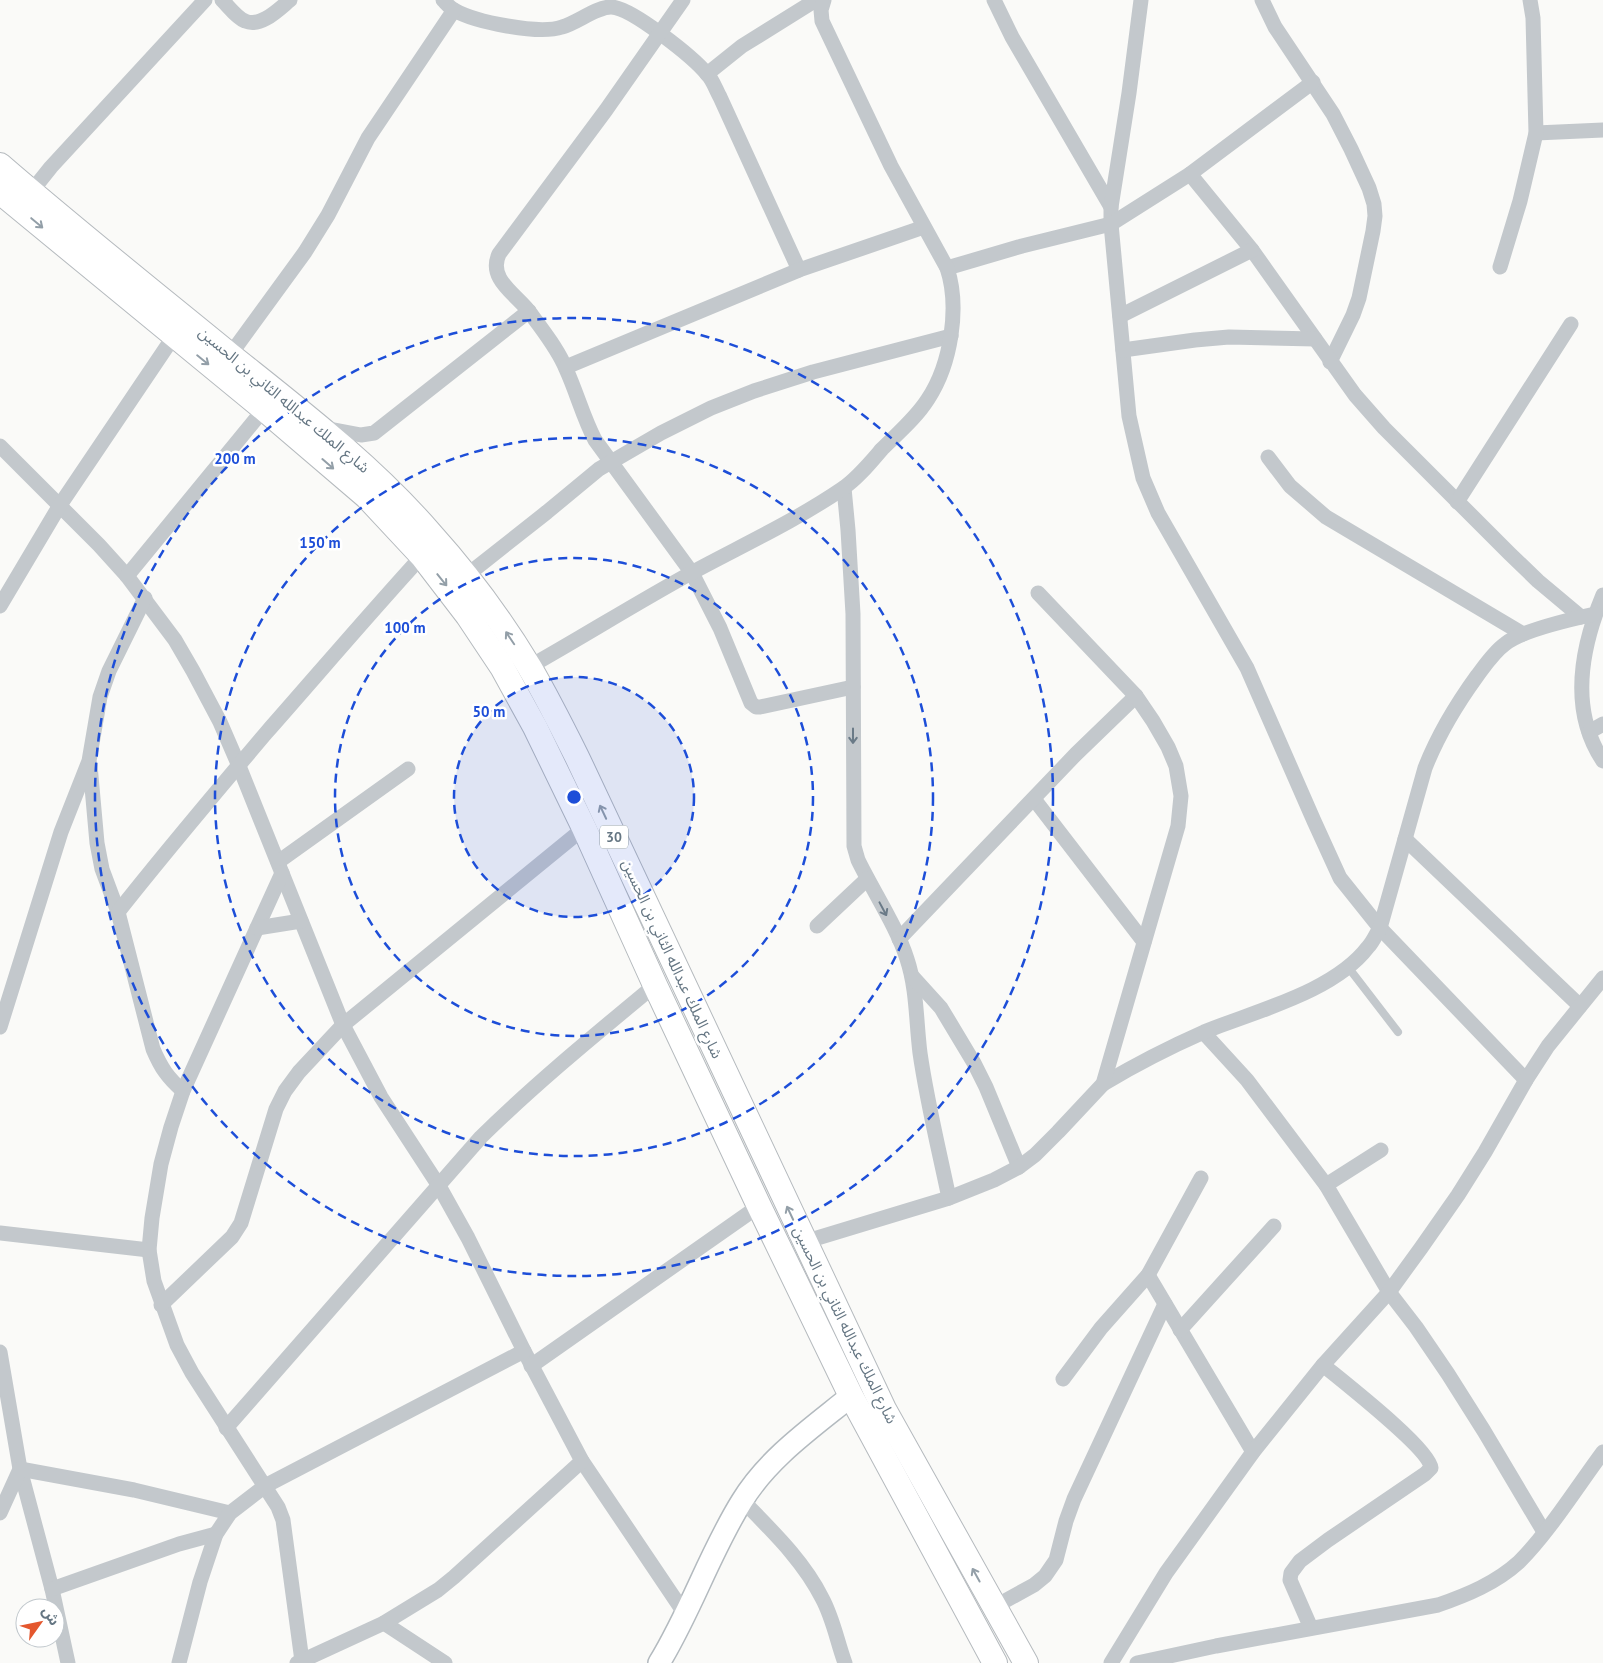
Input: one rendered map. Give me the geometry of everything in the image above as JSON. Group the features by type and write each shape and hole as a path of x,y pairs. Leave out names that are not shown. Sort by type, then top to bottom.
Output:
{"main road":[{"name":"شارع الملك عبدالله الثاني بن الحسين","path":"2,176 31,192 321,427 400,500 466,576 530,667 577,757 884,1409 1026,1663"},
{"name":"شارع الملك عبدالله الثاني بن الحسين","path":"2,176 174,336 264,409 367,497 422,556 468,616 502,667 536,727 758,1206 851,1396 989,1661"},
{"path":"625,919 647,907"},
{"path":"636,943 658,931"}],"street":[{"path":"31,192 205,0"},
{"path":"222,0 245,22 253,23 265,19 290,0"},
{"path":"683,0 606,110 499,254 495,266 496,273 529,311 566,367 585,421 610,461 692,573 720,628 753,705 760,707 853,687"},
{"path":"707,74 749,41 816,0"},
{"path":"530,667 844,488 914,417 928,399 946,361 951,336 951,278 891,166 822,21 821,10 824,0"},
{"path":"994,0 1012,37 1111,207"},
{"path":"1141,0 1111,207 1111,224 1129,416 1134,444 1144,478 1158,513 1247,668 1340,878 1380,928 1526,1080"},
{"path":"1262,0 1275,26 1333,114 1370,188 1375,210 1373,231 1359,298 1353,315 1330,362"},
{"path":"1500,266 1520,201 1536,133 1533,18 1530,0"},
{"path":"230,355 305,252 328,214 368,138 448,5 482,20 505,26 544,30 560,28 610,7 624,9 660,33 707,74 720,97 799,270"},
{"path":"947,268 1022,246 1111,224 1190,174 1312,82"},
{"path":"1536,133 1603,130"},
{"path":"1190,174 1252,250 1330,362 1355,395 1384,428 1538,581 1588,615"},
{"path":"566,367 799,270 924,227"},
{"path":"1120,316 1252,250"},
{"path":"321,427 361,435 374,433 529,311"},
{"path":"1457,502 1571,324"},
{"path":"0,606 60,505 174,336"},
{"path":"466,576 610,461 711,408 754,391 849,362 951,336"},
{"path":"1123,350 1229,337 1316,340"},
{"path":"127,576 264,409"},
{"path":"0,446 99,544 127,576 175,640 220,722 343,1025 381,1097 439,1186 488,1275 524,1351 582,1461 685,1614"},
{"path":"1268,457 1290,486 1326,517 1523,634"},
{"path":"844,488 853,614 854,846 867,879 900,939 907,957 912,976 923,1073 949,1198"},
{"path":"118,912 154,866 239,766 369,614 422,556"},
{"path":"1038,593 1136,696 1168,746 1176,766 1181,796 1178,826 1103,1084"},
{"path":"1603,595 1588,615 1581,675 1582,707 1588,732 1603,761"},
{"path":"0,1027 61,832 89,761 100,697 109,671 144,598"},
{"path":"804,1242 949,1198 994,1180 1035,1155 1103,1084 1131,1068 1204,1033 1300,995 1329,981 1348,967 1368,948 1380,928 1425,768 1434,745 1448,719 1491,657 1505,643 1523,634 1588,615"},
{"path":"900,939 1136,696"},
{"path":"1588,732 1603,724"},
{"path":"89,761 97,843 102,869 118,912 153,1049 169,1079 184,1091"},
{"path":"408,769 280,868 257,928 184,1091 171,1127 161,1164 149,1250 154,1281 177,1345 192,1373 278,1507 285,1527 300,1662 384,1623 425,1598 454,1577 582,1461"},
{"path":"1034,799 1144,942"},
{"path":"162,1305 232,1237 241,1223 276,1109 285,1091 299,1072 343,1025 584,828"},
{"path":"1405,840 1580,1006"},
{"path":"817,926 867,879"},
{"path":"257,928 301,921"},
{"path":"912,976 942,1008 974,1063 1018,1167"},
{"path":"1111,1663 1166,1573 1253,1452 1322,1366 1389,1292 1458,1195 1548,1046 1603,978"},
{"path":"226,1428 481,1137 506,1112 570,1056 655,985"},
{"path":"1204,1033 1247,1080 1326,1185 1389,1292 1448,1374 1544,1532"},
{"path":"1326,1185 1380,1150"},
{"path":"1063,1379 1122,1303 1148,1275 1201,1178"},
{"path":"532,1366 758,1206"},
{"path":"1180,1330 1274,1226"},
{"path":"0,1233 149,1250"},
{"path":"1148,1275 1253,1452"},
{"path":"994,1608 1034,1585 1044,1576 1056,1560 1074,1499 1164,1304"},
{"path":"179,1663 200,1582 216,1534 230,1512 265,1486 524,1351"},
{"path":"0,1352 20,1469 52,1589 68,1663"},
{"path":"1311,1628 1290,1580 1291,1573 1295,1567 1328,1540 1431,1468 1427,1459 1410,1440 1376,1408 1322,1366"},
{"path":"659,1663 742,1500 769,1467 790,1446 851,1396"},
{"path":"1137,1663 1438,1605 1468,1595 1492,1581 1518,1562 1544,1532 1603,1452"},
{"path":"20,1469 134,1490 230,1512"},
{"path":"0,1513 20,1469"},
{"path":"742,1500 812,1578 830,1615 841,1660"},
{"path":"52,1589 170,1547 216,1534"},
{"path":"384,1623 445,1663"}],"lane":[{"path":"1348,967 1398,1032"}]}
